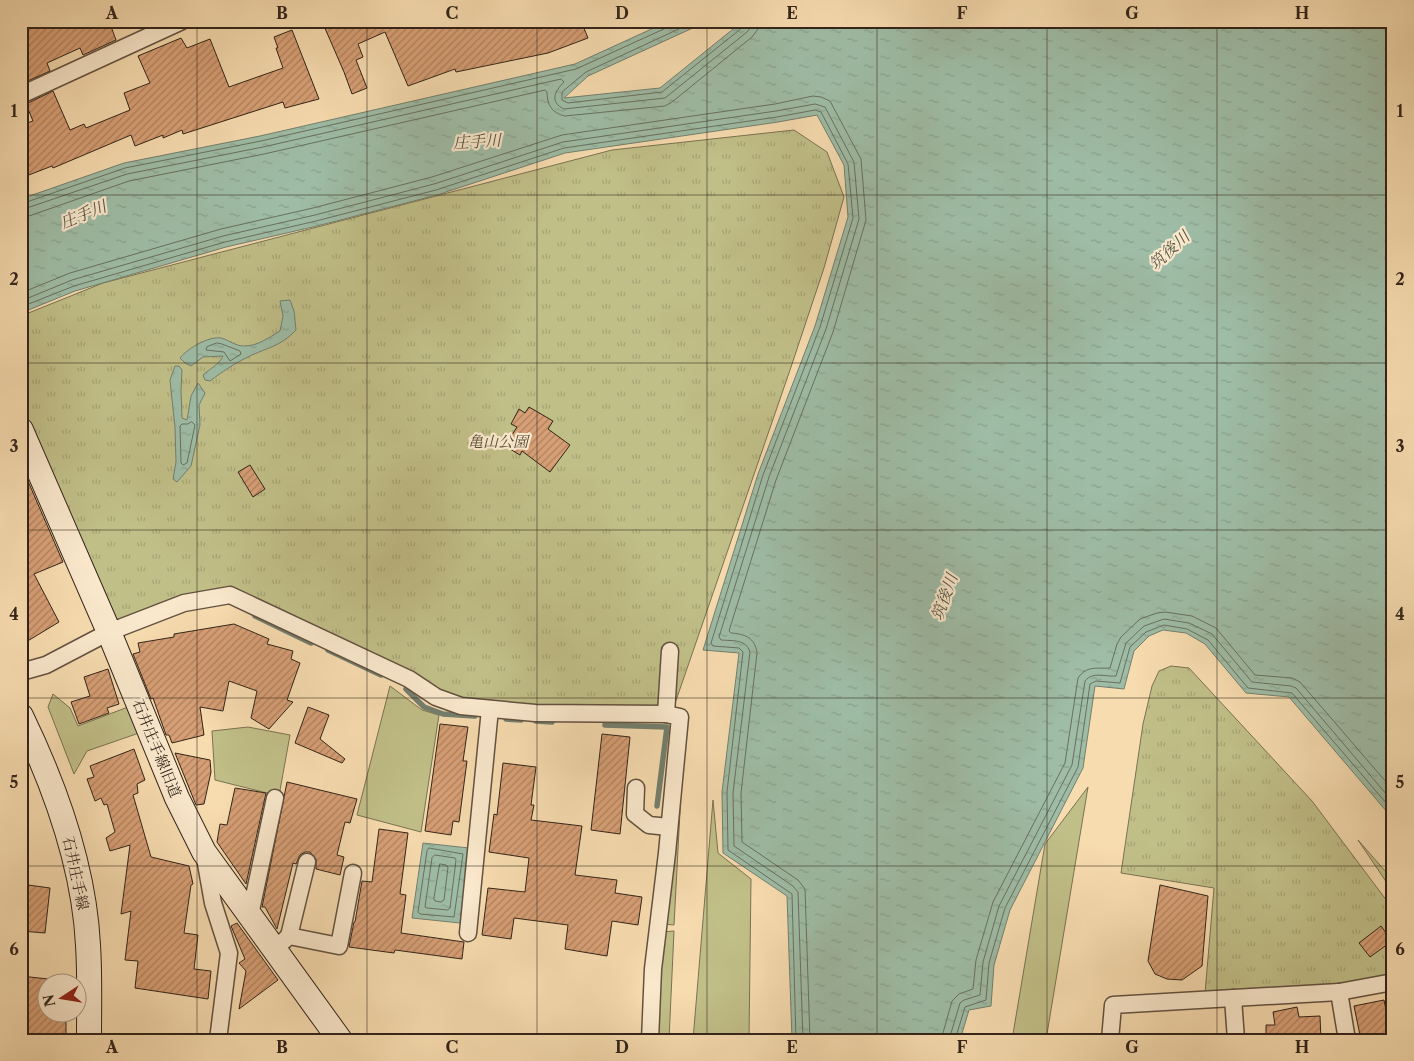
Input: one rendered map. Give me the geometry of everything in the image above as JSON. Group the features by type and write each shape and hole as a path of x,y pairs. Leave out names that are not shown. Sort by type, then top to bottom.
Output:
{"street":[{"path":"21,95 182,21"},
{"name":"石井庄手線旧道","path":"21,430 109,632 177,798 204,852 250,914 282,943 340,1040"},
{"path":"21,672 46,665 109,632 184,603 230,595 410,680 436,697 462,706 535,713 666,714 680,717 653,969 650,1040"},
{"path":"666,714 670,650"},
{"path":"468,933 490,709"},
{"name":"石井庄手線","path":"21,716 39,753 66,828 81,888 88,943 90,1040"},
{"path":"636,788 635,814 649,825 669,827"},
{"path":"250,914 274,798"},
{"path":"204,852 214,903 229,953 218,1040"},
{"path":"307,862 282,943 339,946 353,873"},
{"path":"1110,1040 1106,1003 1339,992 1393,982"},
{"path":"1339,992 1348,1040"},
{"path":"1233,998 1236,1040"}],"green space":[{"name":"亀山公園","path":"794,130 827,152 844,197 824,268 790,370 671,715 460,701 230,595 109,632 21,430 21,316 103,283 612,150"},
{"path":"1171,666 1189,668 1312,801 1393,909 1393,977 1327,988 1205,993 1214,888 1121,873 1143,724 1152,686 1159,671"},
{"path":"390,686 422,710 439,715 421,832 357,815"},
{"path":"53,694 70,708 78,726 128,707 139,733 87,751 74,774 48,707"},
{"path":"248,727 290,735 279,796 215,780 212,731"},
{"path":"1088,787 1046,1040 1012,1040 1045,844"},
{"path":"675,793 681,793 674,925 663,924"},
{"path":"713,800 718,853 751,879 749,1040 693,1040"},
{"path":"1358,840 1393,880 1393,892"},
{"path":"674,931 669,1040 656,1040 662,932"}],"water":[{"path":"669,21 708,21 588,76 564,98 660,88 743,21 1393,21 1393,819 1289,697 1246,693 1205,644 1186,633 1163,630 1149,636 1134,651 1124,689 1095,686 1083,768 1010,910 994,965 991,1006 969,1010 960,1040 792,1040 787,896 723,853 722,792 739,653 703,650 758,474 815,326 848,217 844,165 817,115 565,153 437,195 226,247 75,291 21,313 21,199 124,163 260,136 575,64"},
{"path":"290,300 294,311 296,330 279,343 238,362 210,381 205,380 203,375 223,356 203,357 191,366 180,358 193,347 211,339 221,338 244,346 254,345 263,341 280,331 283,316 280,301"},
{"path":"175,366 179,366 182,370 182,418 187,420 191,396 198,383 205,393 199,405 200,425 191,466 177,482 173,479 176,462 175,428 170,380"},
{"path":"423,843 469,848 460,923 412,918"}],"building":[{"path":"21,21 109,21 116,40 83,55 80,48 47,63 50,71 21,84"},
{"path":"334,21 581,21 588,38 548,53 456,72 455,69 408,86 385,32 358,44 363,57 356,60 367,88 352,94 324,26"},
{"path":"292,30 319,99 285,108 283,102 183,134 182,130 163,138 163,135 135,146 131,135 53,168 52,166 21,178 21,125 33,121 26,104 53,91 70,130 84,124 86,128 130,110 124,93 150,83 138,56 181,38 187,48 210,39 229,87 283,68 274,37"},
{"path":"529,407 553,421 548,429 570,445 550,472 522,451 520,455 505,446 517,427 511,424 519,409 525,413"},
{"path":"21,465 63,562 34,574 59,622 21,645"},
{"path":"250,465 265,489 253,497 238,472"},
{"path":"234,624 269,639 267,644 293,651 291,659 300,663 287,700 293,702 269,729 251,718 257,691 229,681 223,711 200,707 204,735 172,743 169,735 166,735 153,698 151,699 133,654 140,652 138,643 174,637 174,634"},
{"path":"108,669 119,704 107,708 109,713 79,724 71,702 90,696 84,677"},
{"path":"308,707 329,715 320,739 345,759 342,763 295,743"},
{"path":"440,724 468,727 463,761 467,761 459,822 453,821 451,835 425,831"},
{"path":"602,734 630,737 620,834 591,830"},
{"path":"134,749 145,780 137,784 138,793 133,795 151,857 189,866 193,884 191,885 184,933 198,935 194,969 211,971 208,999 135,988 138,961 125,960 131,911 121,914 130,845 110,851 106,838 115,832 107,804 104,805 101,798 95,801 87,779 94,777 90,766"},
{"path":"175,753 210,760 211,772 204,804 196,805"},
{"path":"503,763 536,767 531,805 534,805 531,820 582,826 575,875 617,880 615,893 642,897 638,925 612,921 607,956 565,949 568,925 514,918 511,939 482,935 488,888 525,892 529,858 489,852 494,814 497,815"},
{"path":"287,782 357,799 350,823 345,822 337,855 344,857 340,875 316,869 316,859 310,852 300,855 296,864 293,863 277,929 265,907 262,907"},
{"path":"235,788 266,793 246,884 217,842 220,824 227,825"},
{"path":"379,829 408,833 400,894 406,895 401,933 464,942 462,959 395,950 394,953 349,947 362,881 372,882"},
{"path":"21,884 50,888 45,933 21,931"},
{"path":"1160,885 1208,896 1202,966 1182,980 1167,979 1155,974 1148,961"},
{"path":"237,923 278,980 239,1009 246,971 239,963 245,959 231,926"},
{"path":"1381,926 1392,941 1370,957 1359,943"},
{"path":"21,976 38,978 38,1024 66,1024 66,1040 21,1040"},
{"path":"1384,1000 1392,1040 1361,1040 1354,1006"},
{"path":"1297,1007 1299,1017 1320,1016 1321,1040 1266,1040 1266,1025 1275,1025 1273,1012"}],"waterway":[{"path":"255,616 311,643"},
{"path":"328,650 381,675"},
{"path":"406,689 424,707 443,714 475,716"},
{"path":"506,719 521,720"},
{"path":"536,721 552,722"},
{"path":"605,725 667,727 657,806"}],"water label":[{"name":"庄手川","path":"477,141"},
{"name":"庄手川","path":"83,214"},
{"name":"筑後川","path":"1169,250"},
{"name":"筑後川","path":"944,597"}]}
